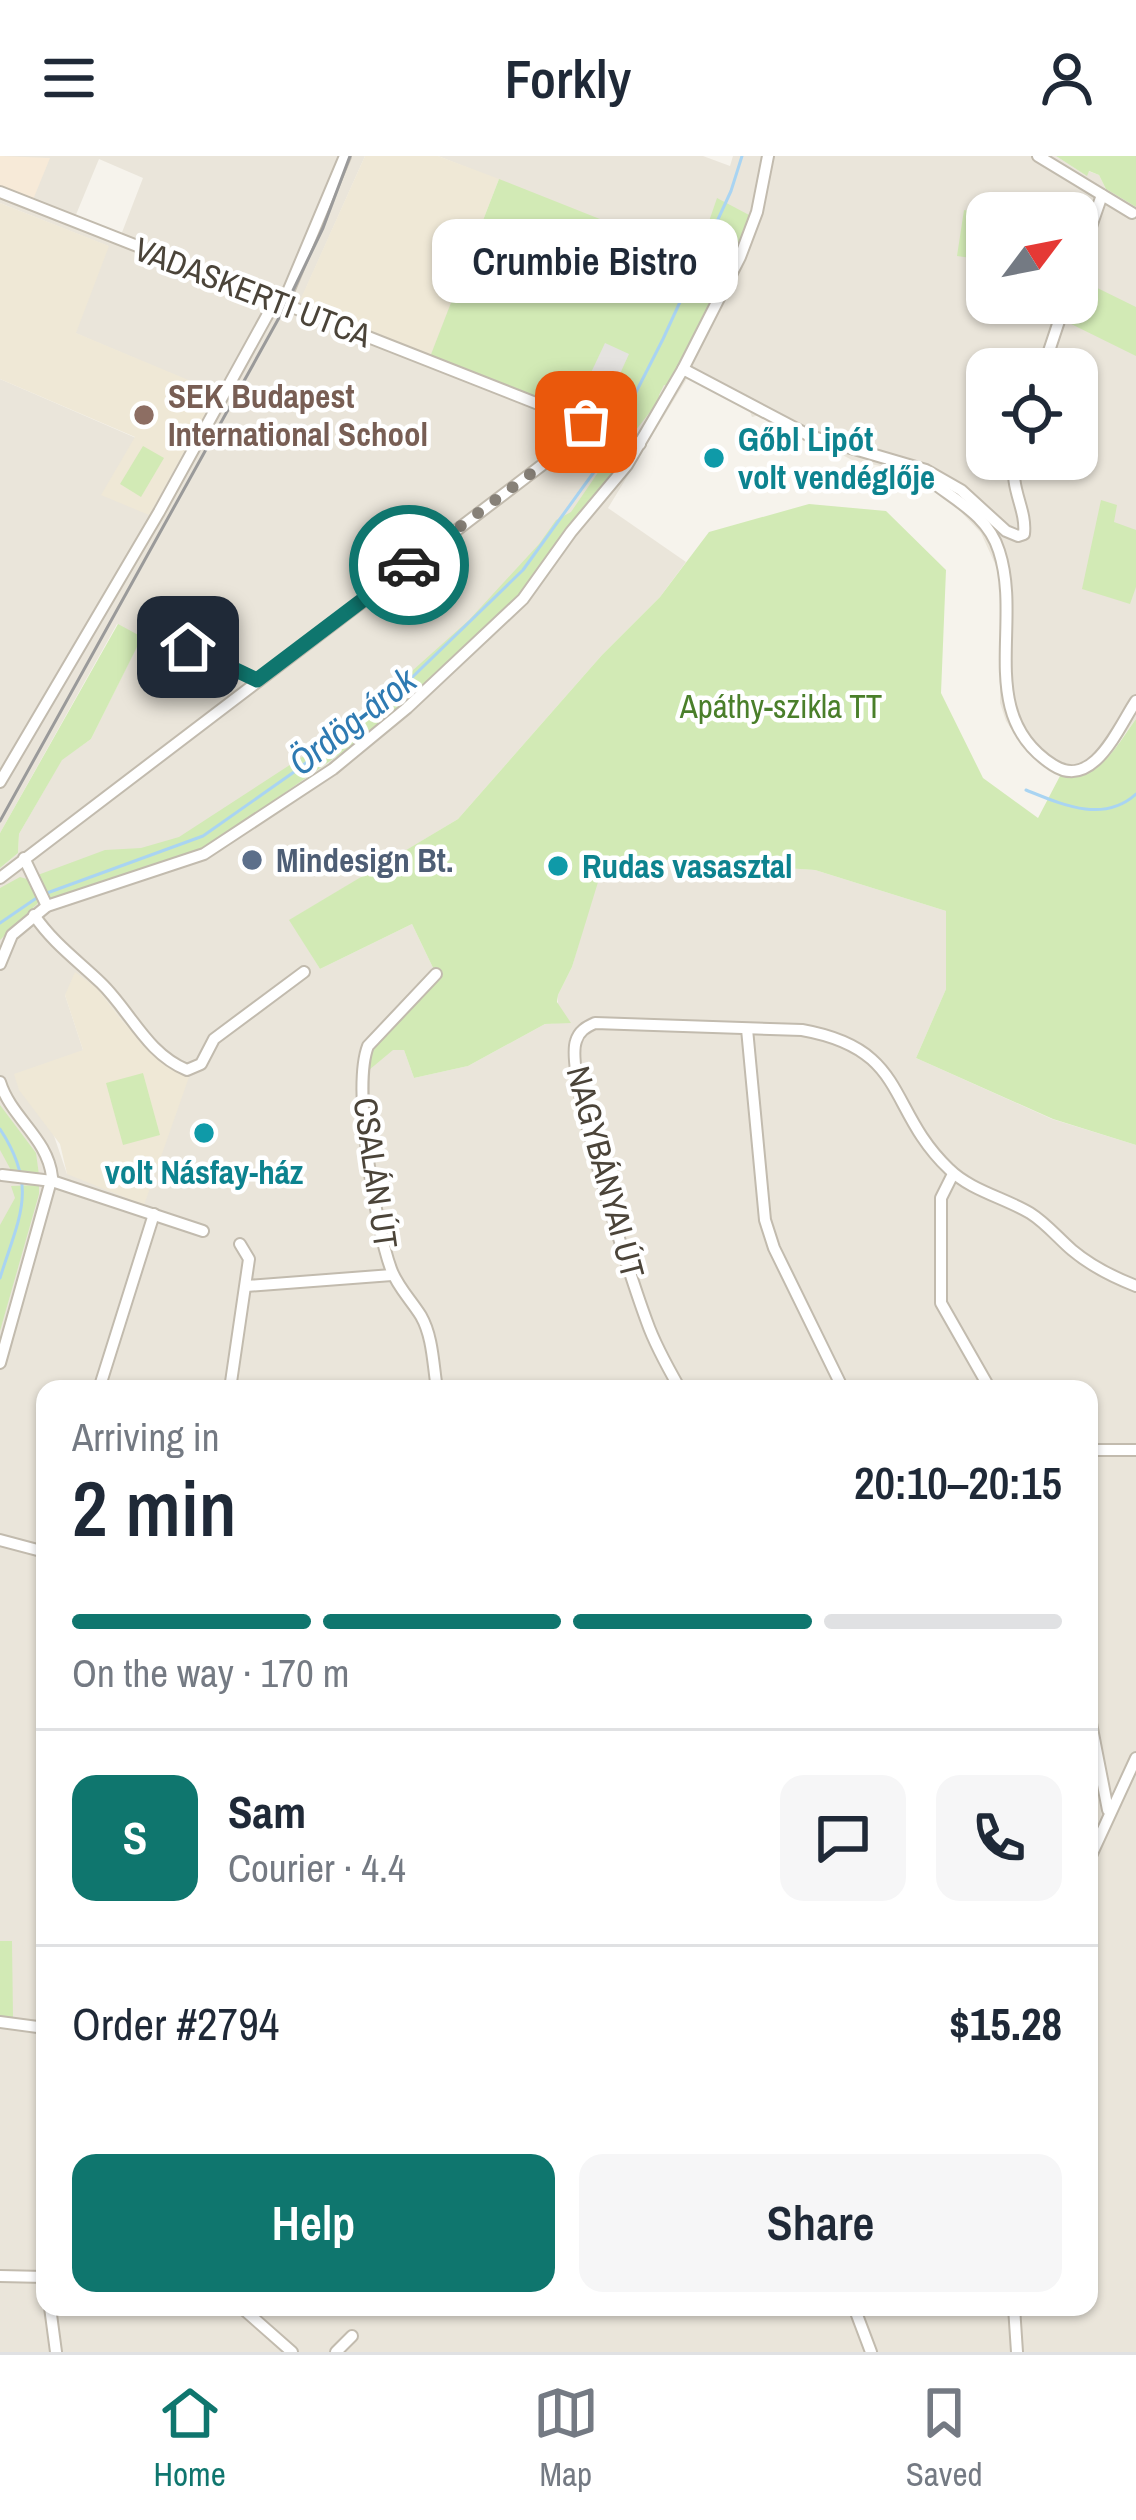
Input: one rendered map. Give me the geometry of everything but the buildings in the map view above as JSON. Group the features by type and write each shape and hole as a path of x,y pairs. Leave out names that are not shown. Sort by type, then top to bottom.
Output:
{"street":[{"path":"0,782 4,767 278,304 319,226 345,156"},
{"path":"0,964 12,935 47,906 204,854 333,769 523,599 683,369 758,212 768,156"},
{"path":"1038,156 1132,213"},
{"name":"VADASKERTI UTCA","path":"0,191 634,442"},
{"path":"1098,206 1102,194"},
{"path":"683,369 810,436 916,466 949,482 1006,531 1021,536 1026,526 1015,480"},
{"path":"0,878 554,456 579,420"},
{"path":"916,466 978,516 1000,551 1009,608 1008,709 1021,736 1039,756 1062,771 1085,769 1111,742 1136,701"},
{"path":"154,631 257,680"},
{"path":"24,858 47,906"},
{"path":"34,915 59,948 102,984 138,1033 188,1070 201,1064 214,1039 304,972"},
{"name":"CSALÁN ÚT","path":"436,974 368,1046 364,1058 373,1199 392,1275 428,1330 436,1380"},
{"name":"NAGYBÁNYAI ÚT","path":"676,1380 648,1324 606,1196 575,1070 576,1040 582,1029 607,1021 826,1034 865,1051 881,1065 920,1133 953,1174 1031,1214 1088,1263 1136,1286"},
{"path":"747,1029 765,1220 839,1380"},
{"path":"0,1082 10,1106 45,1150 45,1180 0,1363"},
{"path":"0,1160 5,1177 45,1180 203,1231"},
{"path":"953,1174 941,1198 940,1303 985,1380"},
{"path":"102,1380 154,1214"},
{"path":"231,1380 249,1259 240,1244"},
{"path":"246,1286 392,1275"},
{"path":"1098,1450 1136,1450"},
{"path":"0,1540 36,1550"},
{"path":"1098,1838 1136,1758"},
{"path":"1098,1761 1108,1814"},
{"path":"0,2021 36,2027"},
{"path":"0,2276 36,2276"},
{"path":"51,2316 56,2352"},
{"path":"251,2316 292,2352"},
{"path":"857,2316 871,2352"},
{"path":"1015,2316 1017,2352"},
{"path":"336,2352 352,2336"}],"shaded area":[{"path":"0,156 365,156 298,306 684,253 438,156 703,156 730,166 733,156 1056,156 1086,175 1088,171 1099,175 1106,189 1136,207 1136,719 1103,764 1081,778 1060,776 1027,752 1006,721 1000,703 1000,575 981,533 943,493 913,473 852,460 763,414 752,417 749,409 688,377 608,508 686,562 660,597 602,655 458,819 290,920 320,969 412,924 436,974 393,1050 404,1050 414,1078 468,1066 545,1024 569,1022 558,1010 558,995 572,967 587,914 585,888 539,852 815,870 946,911 946,989 916,1058 1052,1119 1136,1145 1136,2352 0,2352 0,868 18,853 19,834 62,759 91,739 141,638 117,624 0,833 0,379 136,438 217,393 75,333 108,246 0,203","holes":["99,159 143,178 121,235 75,217","97,988 163,1061 67,1174 52,1130 83,1050 65,995"]},
{"path":"0,156 50,158 30,207 0,195"},
{"path":"365,156 438,156 499,179 430,357 298,305"},
{"name":"SEK Budapest International School","path":"0,203 109,246 76,333 217,392 149,515 101,495 135,437 0,379"},
{"path":"605,343 629,354 604,409 579,398"},
{"path":"75,972 97,988 163,1061 189,1077 144,1205 67,1174 60,1144 19,1090 14,1074 83,1050 65,995"}],"green space":[{"path":"1056,156 1136,156 1136,207 1106,189 1099,175 1089,171 1087,176"},
{"path":"499,179 620,227 635,224 661,236 678,234 731,261 668,386 664,385 661,398 632,435 609,483 519,598 393,717 207,847 38,903 0,940 0,888 105,850 141,848 179,837 374,705 469,620 556,520 571,512 612,452 603,446 609,423 430,357"},
{"path":"717,198 751,216 736,249 704,236"},
{"path":"964,210 966,210 966,257 957,256"},
{"path":"1098,288 1136,307 1136,356 1071,324 1098,324"},
{"path":"143,446 164,458 141,497 120,484"},
{"path":"1101,500 1117,505 1114,522 1136,530 1136,587 1130,604 1082,589"},
{"name":"Apáthy-szikla TT","path":"809,504 886,511 946,570 941,693 983,778 1038,818 1060,776 1085,775 1095,769 1136,719 1136,1145 1053,1119 916,1058 946,989 946,911 815,870 606,856 572,967 558,995 557,1002 571,1023 545,1024 468,1066 414,1078 404,1050 393,1050 369,1070 370,1053 436,974 412,924 320,969 289,920 458,819 602,655 660,597 709,532"},
{"path":"118,624 142,637 91,739 62,760 19,834 18,853 0,868 0,833"},
{"path":"143,1073 160,1135 123,1145 106,1083"},
{"path":"0,1105 36,1153 39,1175 12,1172 0,1150"},
{"path":"39,1185 0,1331 0,1225 15,1198 11,1186"},
{"path":"0,1941 12,1941 13,2018 0,2017"}],"waterway":[{"name":"Ördög-árok","path":"47,893 203,836 398,691 523,570 599,465 663,339 731,191 742,156"},
{"path":"1026,790 1096,810 1136,794"},
{"name":"Ördög-árok","path":"0,923 38,897"},
{"name":"Ördög-árok","path":"0,1129 12,1150 22,1186 19,1220 0,1278"}],"tram line":[{"path":"0,821 285,307 323,228 350,156"}],"way so far":[{"path":"409,565 546,462 579,420 586,422"}],"place":[{"name":"SEK Budapest International School","path":"144,415"},
{"name":"Crumbie Bistro","path":"586,422"},
{"name":"Gőbl Lipót volt vendéglője","path":"714,458"},
{"name":"Mindesign Bt.","path":"252,860"},
{"name":"Rudas vasasztal","path":"558,866"},
{"name":"volt Násfay-ház","path":"204,1133"}],"route":[{"path":"188,647 257,680 409,565"}]}
